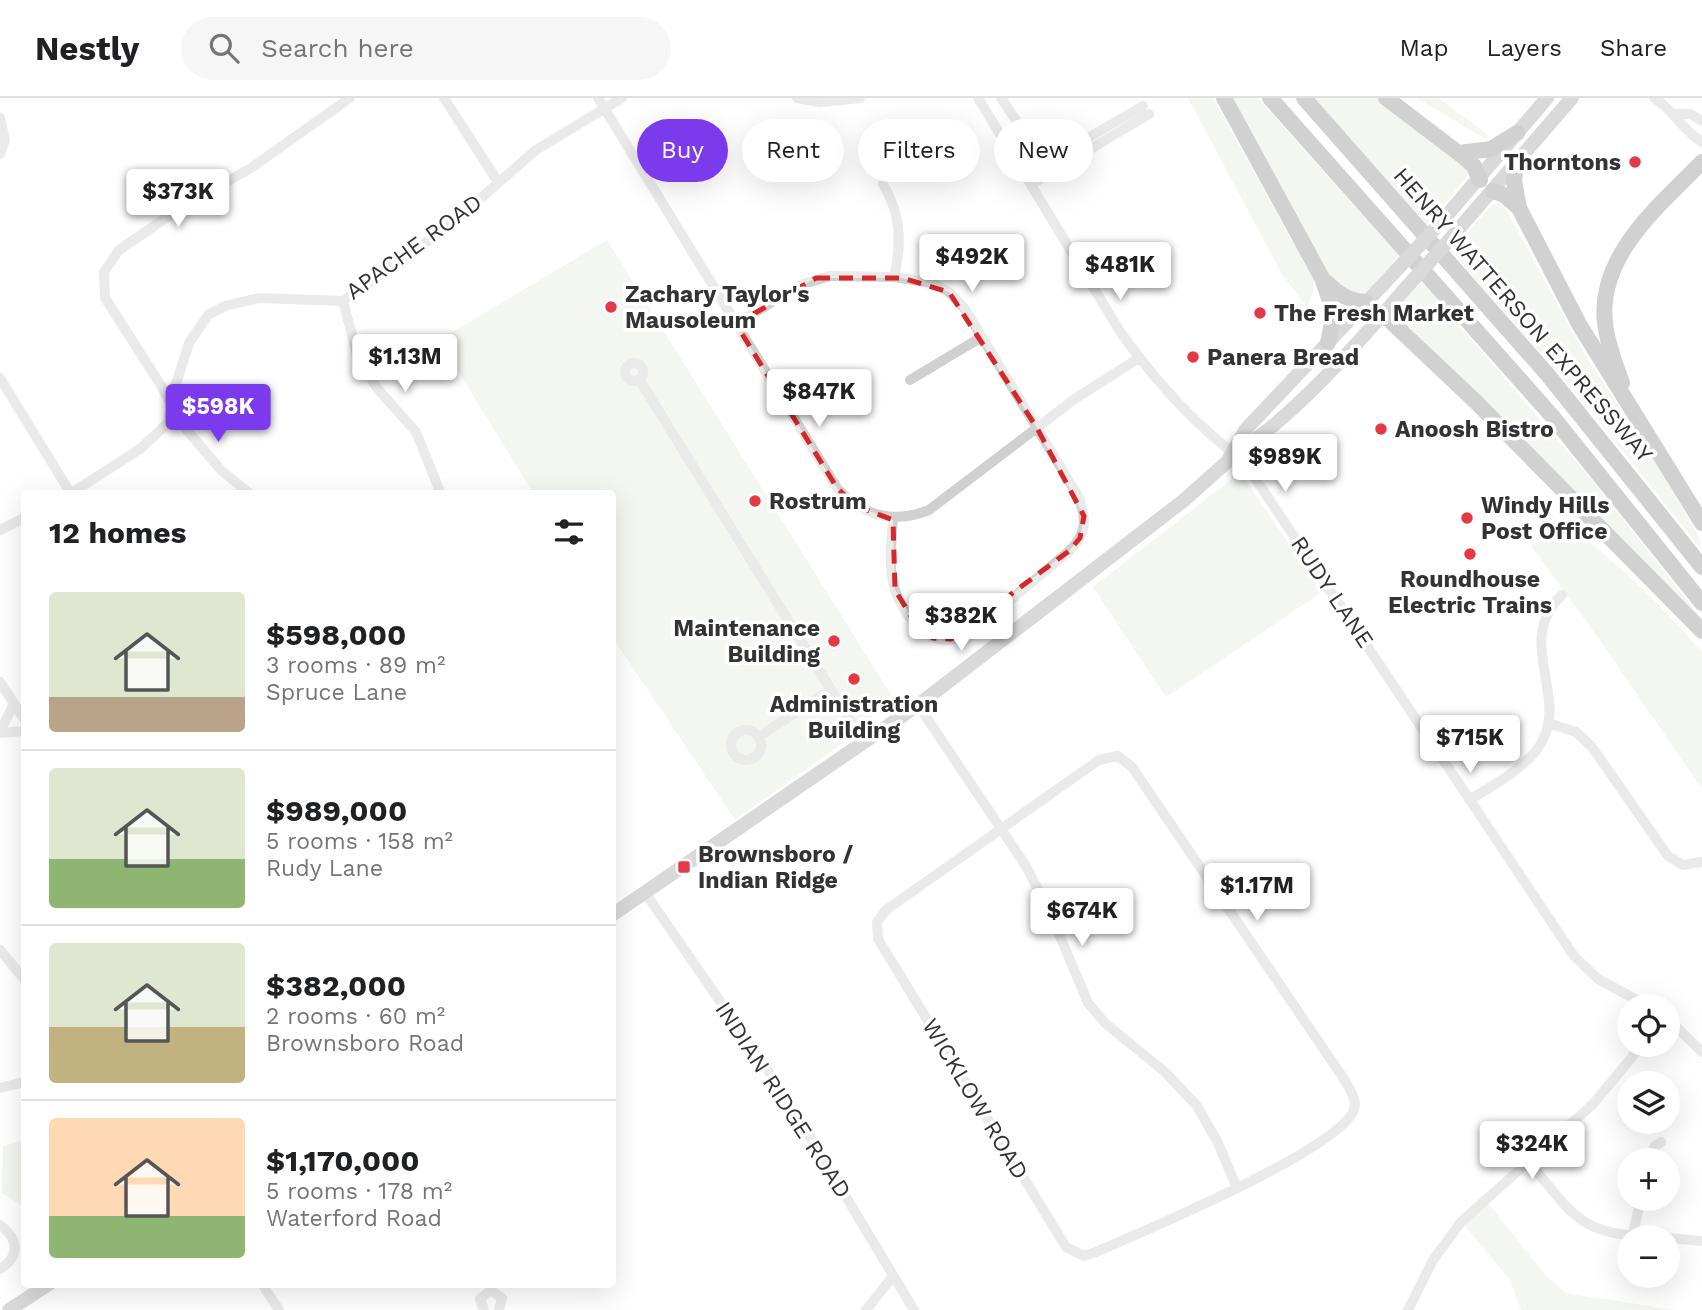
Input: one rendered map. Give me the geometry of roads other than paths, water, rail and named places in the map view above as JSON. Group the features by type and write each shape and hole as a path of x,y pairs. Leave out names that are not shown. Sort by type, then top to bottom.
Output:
{"highway":[{"path":"1224,98 1322,278 1334,313 1328,343"},
{"name":"HENRY WATTERSON EXPRESSWAY","path":"1270,98 1552,416 1702,603"},
{"name":"HENRY WATTERSON EXPRESSWAY","path":"1304,98 1548,375 1702,567"},
{"path":"1386,98 1474,166 1480,180"},
{"path":"1459,153 1491,149 1517,133"},
{"path":"1629,405 1606,331 1606,288 1635,232 1702,162"},
{"path":"1516,164 1514,181 1519,208 1579,324 1702,523"},
{"path":"1493,191 1504,195 1519,208"},
{"path":"1322,278 1338,293 1354,301 1366,302"},
{"path":"1383,314 1476,402 1702,631"}],"main road":[{"path":"1234,454 1246,429 1480,180 1547,98"},
{"path":"616,913 918,705 1100,567 1200,486 1234,454 1255,441 1383,314 1572,98"},
{"path":"1480,180 1493,191"},
{"path":"1366,302 1383,314"},
{"path":"12,1309 43,1288"}],"street":[{"path":"246,490 204,453 179,421 172,405 105,299 103,281 106,267 119,250 169,216 251,168 350,98"},
{"path":"444,98 499,182"},
{"name":"APACHE ROAD","path":"76,490 154,438 169,423 189,343 208,315 225,306 258,298 343,301 449,226 536,150 601,103 622,98"},
{"path":"797,98 820,102 860,98"},
{"name":"RUDY LANE","path":"978,98 994,123"},
{"path":"1000,98 1014,119"},
{"path":"1654,98 1684,124 1686,131 1702,142"},
{"path":"601,103 837,488 856,506 893,517 916,515 934,507 1085,391 1139,358"},
{"path":"1093,141 1146,110"},
{"path":"1674,114 1690,114 1702,121"},
{"path":"0,118 5,140 0,154"},
{"path":"1684,124 1696,125 1702,130"},
{"name":"RUDY LANE","path":"1031,182 1121,334 1139,358 1210,436 1234,454 1250,471 1581,965 1606,985 1624,994"},
{"path":"883,184 895,206 899,226 894,277"},
{"path":"736,324 816,278 845,275 894,277 933,283 949,292 965,309 980,338 1078,496 1084,526 1076,544 1051,566 966,632 943,640 928,636 917,626 895,590 891,568 893,517"},
{"path":"343,301 358,358 377,388 416,432 439,490"},
{"path":"910,380 980,338"},
{"path":"0,378 69,490"},
{"path":"639,379 864,743"},
{"path":"0,530 21,520"},
{"path":"1469,800 1532,755 1548,723 1548,692 1540,637 1549,611 1562,595"},
{"path":"0,682 21,714"},
{"path":"758,737 831,690"},
{"path":"14,704 0,732 21,731"},
{"path":"918,705 1041,892 1088,1003 1105,1023 1165,1072 1197,1106 1218,1143 1237,1188 1298,1154 1351,1115 1355,1101 1346,1082 1128,762 1118,756 1099,760 1001,828"},
{"path":"1548,723 1576,732 1592,747 1668,856 1683,865 1702,862"},
{"name":"WICKLOW ROAD","path":"1001,828 886,910 877,922 876,933 1066,1247 1084,1256 1096,1252 1237,1188"},
{"name":"INDIAN RIDGE ROAD","path":"646,894 784,1094 914,1310"},
{"path":"0,950 21,975"},
{"path":"1680,1029 1700,1045"},
{"path":"1408,1310 1433,1261 1461,1222 1593,1104 1632,1057"},
{"path":"0,1088 21,1083"},
{"path":"1654,1148 1661,1142"},
{"path":"1529,1162 1580,1221 1605,1233 1617,1235"},
{"path":"0,1225 12,1236 15,1251 14,1258 0,1269"},
{"path":"1680,1238 1702,1241"},
{"path":"866,1310 892,1276"},
{"path":"265,1288 279,1310"},
{"path":"484,1310 480,1303 482,1288 501,1295 503,1302 499,1310"}],"place":[{"name":"Thorntons","path":"1635,162"},
{"name":"Zachary Taylor's Mausoleum","path":"611,307"},
{"name":"The Fresh Market","path":"1260,313"},
{"name":"Panera Bread","path":"1193,357"},
{"name":"Anoosh Bistro","path":"1381,429"},
{"name":"Rostrum","path":"755,501"},
{"name":"Windy Hills Post Office","path":"1467,518"},
{"name":"Roundhouse Electric Trains","path":"1470,554"},
{"name":"Maintenance Building","path":"834,641"},
{"name":"Administration Building","path":"854,679"},
{"name":"Brownsboro / Indian Ridge","path":"684,867"}]}
